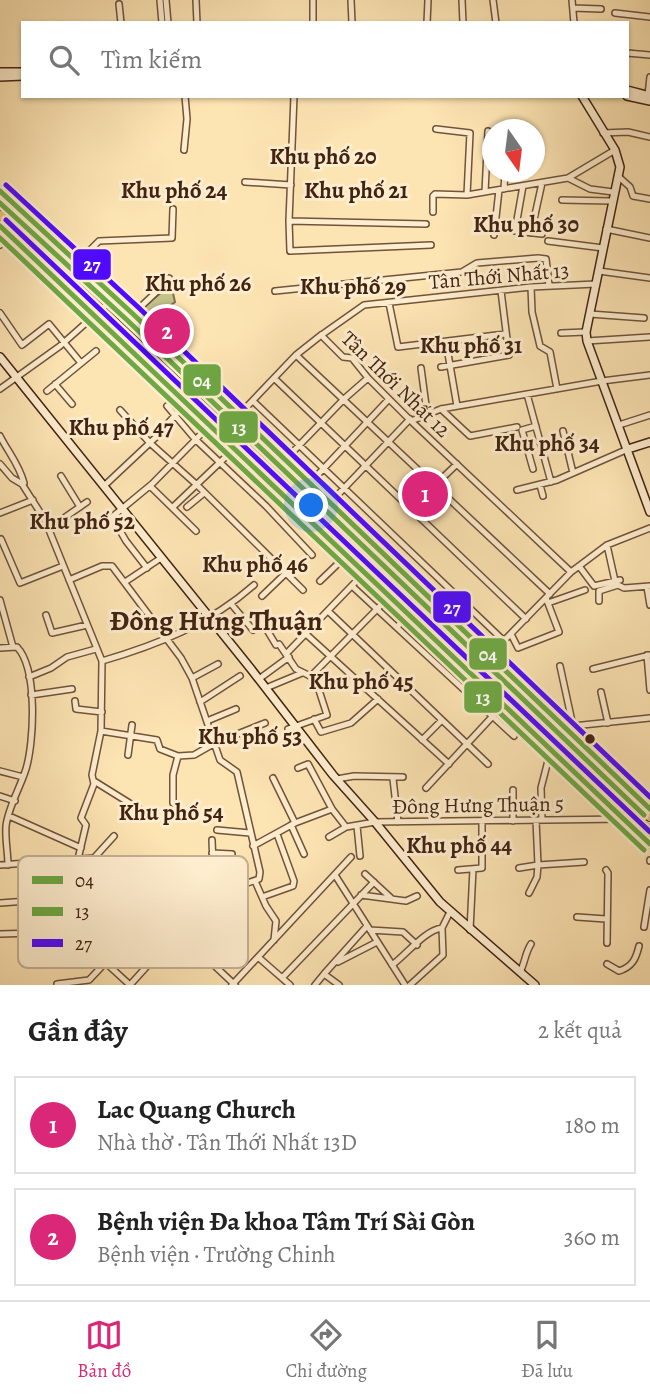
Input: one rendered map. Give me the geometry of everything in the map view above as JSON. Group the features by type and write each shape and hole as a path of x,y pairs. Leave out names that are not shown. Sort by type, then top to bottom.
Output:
{"main road":[{"path":"0,191 81,268 367,560 648,831"},
{"path":"0,201 111,301 133,314 330,503 390,596 650,844"},
{"path":"0,215 209,426 347,555 367,560 490,655 571,728 650,808"},
{"path":"0,226 650,817"}],"street":[{"path":"160,0 162,21"},
{"path":"166,0 168,21"},
{"path":"196,0 197,21"},
{"path":"313,0 313,21"},
{"path":"351,0 352,21"},
{"path":"427,21 428,0"},
{"path":"462,0 463,21"},
{"path":"493,0 496,21"},
{"path":"572,0 574,21"},
{"path":"119,4 121,21"},
{"path":"573,8 601,9"},
{"path":"615,13 650,17"},
{"path":"629,53 650,55"},
{"path":"649,97 650,77"},
{"path":"629,91 649,97"},
{"path":"629,96 649,97"},
{"path":"184,150 187,119 185,98"},
{"path":"583,98 615,150 620,167 586,332 587,341 650,511"},
{"path":"294,99 290,251 431,245"},
{"path":"436,129 470,132 467,195"},
{"path":"603,133 628,132 650,137"},
{"path":"433,212 432,196 435,194 467,195 568,178 615,150"},
{"path":"619,177 630,187 633,197 650,199"},
{"path":"568,178 590,188 613,192"},
{"path":"245,182 291,185"},
{"path":"485,182 485,192"},
{"path":"494,235 503,182"},
{"path":"531,233 542,183"},
{"path":"523,186 515,231 542,234"},
{"path":"562,200 611,201"},
{"path":"81,268 87,253 99,241 172,238 173,209"},
{"path":"289,221 426,224"},
{"path":"606,229 650,238"},
{"path":"0,245 8,234"},
{"path":"548,241 603,248"},
{"path":"275,290 462,272 477,263 546,259 549,285"},
{"path":"598,271 650,278"},
{"path":"133,314 169,278"},
{"name":"Tân Thới Nhất 13","path":"238,416 296,355 364,305 549,285 596,284"},
{"path":"531,287 532,312 540,346 550,352 557,388"},
{"path":"441,367 509,355 501,291"},
{"path":"0,389 64,342 111,301"},
{"path":"389,303 398,347 505,334"},
{"path":"0,313 22,345 49,324 81,363"},
{"path":"590,314 644,318"},
{"path":"561,333 586,332"},
{"name":"Tân Thới Nhất 12","path":"321,335 343,357 352,358 410,420 571,572"},
{"path":"587,341 650,337"},
{"path":"446,342 457,406"},
{"path":"47,391 96,351"},
{"path":"296,355 435,485 548,598 559,632 518,648 511,634"},
{"path":"0,357 337,779 450,912 534,985"},
{"path":"421,368 427,413"},
{"path":"330,503 410,420 427,413 557,388 650,375"},
{"path":"274,378 526,619"},
{"path":"284,461 368,378"},
{"path":"55,384 72,404"},
{"path":"527,394 551,482"},
{"path":"309,484 389,399"},
{"path":"253,401 505,641"},
{"path":"104,486 150,443 186,403"},
{"path":"167,407 195,439 266,506 312,555"},
{"path":"441,409 470,436 517,427"},
{"path":"120,410 150,443 197,485 303,590"},
{"path":"619,425 650,415"},
{"path":"147,568 112,517 150,486 209,426"},
{"path":"533,469 522,430 536,426"},
{"path":"563,431 573,473"},
{"path":"0,436 13,455 24,483"},
{"path":"517,490 551,482 650,442"},
{"path":"173,507 234,449"},
{"path":"0,464 12,478 22,484 33,500 48,529 102,661 101,731 93,781 80,818 86,825 78,856"},
{"path":"435,485 457,464"},
{"path":"61,476 80,507"},
{"path":"540,485 543,496"},
{"path":"150,486 196,531"},
{"path":"187,507 204,493"},
{"path":"0,513 33,500"},
{"path":"48,529 87,502"},
{"path":"490,655 571,572 607,545 650,528"},
{"path":"1,538 20,583 63,566"},
{"path":"579,566 594,586 617,581 607,545"},
{"path":"320,581 347,555"},
{"path":"125,582 161,558"},
{"path":"258,679 288,655 352,586 367,560"},
{"path":"69,580 107,564 112,566 167,639 192,678 220,760 237,772 243,790 260,872 259,879 248,882"},
{"path":"262,596 286,573"},
{"path":"600,601 599,591 618,585 624,588 648,586 650,605"},
{"path":"102,661 167,639 232,605 254,586"},
{"path":"352,586 514,736"},
{"path":"548,598 585,590"},
{"path":"311,676 390,596"},
{"path":"0,600 15,647"},
{"path":"232,605 253,630"},
{"path":"328,611 488,764"},
{"path":"397,627 409,614"},
{"path":"46,615 52,633 87,625"},
{"path":"261,620 276,645 279,644 302,673 311,676 320,688 327,715 287,731 291,740"},
{"path":"306,634 449,764"},
{"path":"0,648 15,647 20,650 29,677 33,737 15,801 3,826 8,865"},
{"path":"29,677 51,668 67,657 96,649"},
{"path":"593,669 648,655 650,690"},
{"path":"192,678 218,664"},
{"path":"560,666 571,728 650,718"},
{"path":"266,688 302,673"},
{"path":"200,702 240,676"},
{"path":"31,695 72,689"},
{"path":"601,692 608,723"},
{"path":"314,719 321,732 348,725 378,699"},
{"path":"75,701 76,709 102,712"},
{"path":"426,788 504,704"},
{"path":"207,721 236,709"},
{"path":"422,740 442,720"},
{"path":"101,731 157,740 160,749 178,756 194,755 215,743 265,723"},
{"path":"128,755 132,725"},
{"path":"529,893 537,877 541,788 551,749"},
{"path":"178,756 173,775 173,803 178,804"},
{"path":"298,768 308,764 332,809 346,827 329,837"},
{"path":"0,771 23,777"},
{"path":"337,779 354,776 403,778"},
{"path":"273,778 304,854"},
{"path":"393,779 398,822"},
{"path":"93,781 139,809"},
{"path":"513,790 513,821"},
{"path":"0,796 15,801"},
{"path":"253,846 293,824 332,809"},
{"path":"9,816 81,848"},
{"name":"Đông Hưng Thuận 5","path":"346,827 375,822 624,819"},
{"path":"458,870 482,868 482,821"},
{"path":"357,827 360,856"},
{"path":"218,830 250,833"},
{"path":"262,897 293,886 294,881 276,834"},
{"path":"96,856 114,836"},
{"path":"212,840 212,856"},
{"path":"212,853 232,854"},
{"path":"217,968 233,985 351,857"},
{"path":"519,868 584,862"},
{"path":"0,865 18,864"},
{"path":"470,930 473,869"},
{"path":"606,870 607,943"},
{"path":"335,874 405,985"},
{"path":"365,874 392,899"},
{"path":"254,881 276,921 274,940"},
{"path":"282,978 374,882"},
{"path":"644,927 650,890"},
{"path":"361,895 406,901 417,896"},
{"path":"0,903 18,902"},
{"path":"410,985 443,955 442,928 450,912"},
{"path":"577,917 606,919"},
{"path":"368,928 402,932 416,945"},
{"path":"315,985 368,928"},
{"path":"392,965 430,931 442,928"},
{"path":"0,934 18,934"},
{"path":"335,964 377,942"},
{"path":"520,972 531,944"},
{"path":"607,964 619,971 627,968 633,962 639,946"},
{"path":"258,957 290,985"},
{"path":"57,984 89,980 100,968"},
{"path":"112,968 130,985 145,968"},
{"path":"324,974 339,985"}],"shaded area":[{"path":"171,284 175,302 152,319 142,309"}],"transit line":[{"name":"27","path":"6,185 139,308 650,797"},
{"name":"04","path":"0,191 133,314 650,809"},
{"name":"13","path":"0,203 127,320 644,815"},
{"name":"27","path":"6,220 650,832"},
{"name":"04","path":"0,226 650,844"},
{"name":"13","path":"0,238 644,850"}],"place":[{"name":"Bệnh viện Đa khoa Tâm Trí Sài Gòn","path":"167,331"},
{"name":"Lac Quang Church","path":"425,494"}],"district":[{"name":"Khu phố 20","path":"323,156"},
{"name":"Khu phố 24","path":"174,190"},
{"name":"Khu phố 21","path":"356,190"},
{"name":"Khu phố 30","path":"526,224"},
{"name":"Khu phố 26","path":"198,283"},
{"name":"Khu phố 29","path":"353,286"},
{"name":"Khu phố 31","path":"471,345"},
{"name":"Khu phố 47","path":"121,427"},
{"name":"Khu phố 34","path":"547,443"},
{"name":"Khu phố 52","path":"82,521"},
{"name":"Khu phố 46","path":"255,564"},
{"name":"Đông Hưng Thuận","path":"216,621"},
{"name":"Khu phố 45","path":"361,681"},
{"name":"Khu phố 53","path":"250,736"},
{"name":"Khu phố 54","path":"171,812"},
{"name":"Khu phố 44","path":"459,845"}]}
